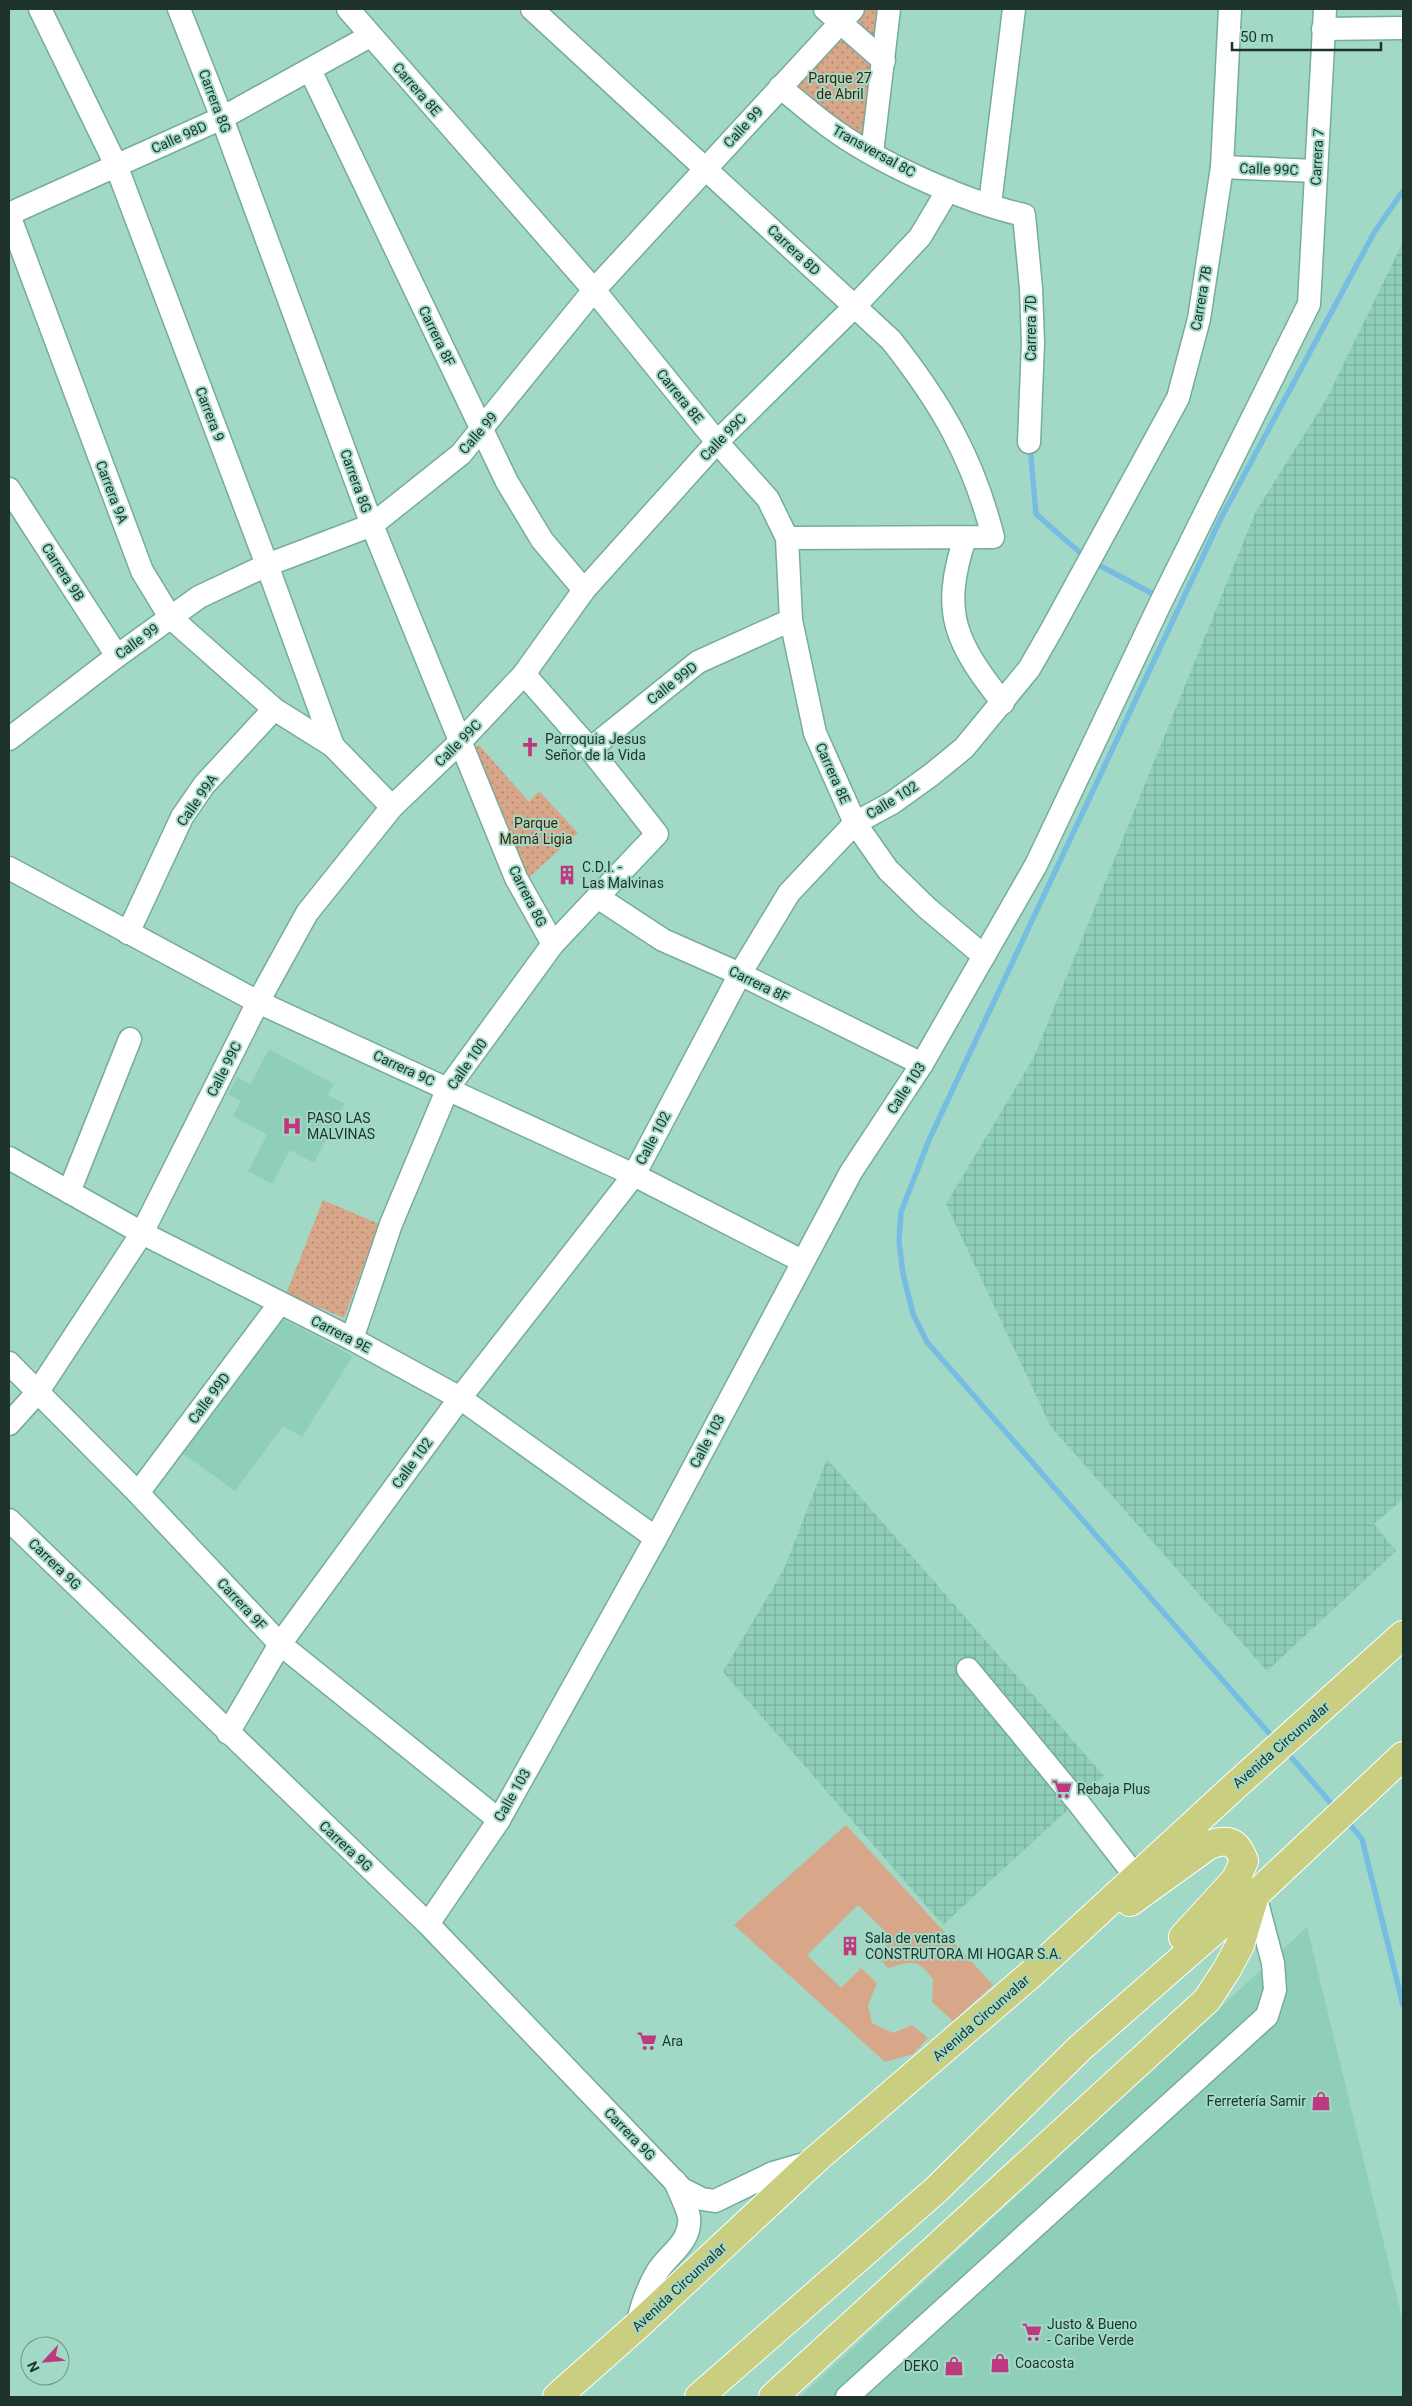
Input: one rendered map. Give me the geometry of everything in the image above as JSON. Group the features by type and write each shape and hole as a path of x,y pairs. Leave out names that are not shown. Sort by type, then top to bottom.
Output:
{"highway":[{"name":"Avenida Circunvalar","path":"557,2397 637,2326 815,2160 1030,1975 1235,1786 1403,1635"},
{"path":"1080,2048 1255,1895 1403,1756"},
{"path":"699,2397 937,2189 1080,2048 1236,1879 1244,1861 1240,1850 1233,1843 1222,1841 1209,1845 1030,1975"},
{"path":"781,2394 1207,2000 1226,1971 1240,1944 1255,1895"}],"street":[{"name":"Carrera 9","path":"40,9 116,165 267,565 332,746 392,807"},
{"name":"Carrera 8G","path":"179,9 222,118 372,525 462,741 516,878 553,944"},
{"name":"Carrera 8E","path":"348,9 594,290 717,442 768,499 786,538 791,620 815,733 855,824 888,870 927,908 984,956"},
{"name":"Carrera 8D","path":"532,9 891,340 949,423 963,449 982,497 992,537 964,538"},
{"path":"872,154 889,9"},
{"path":"948,190 990,204 1014,9"},
{"name":"Carrera 7B","path":"1090,560 1178,398 1199,319 1222,168 1230,9"},
{"name":"Calle 99","path":"9,739 117,656 199,597 267,565 372,525 461,454 594,290 780,87 840,13"},
{"path":"840,13 884,61"},
{"path":"1324,19 1403,28"},
{"name":"Carrera 7","path":"1309,304 1324,19"},
{"name":"Calle 98D","path":"9,215 222,118 370,36"},
{"name":"Carrera 8F","path":"310,70 506,482 542,540 584,590"},
{"name":"Transversal 8C","path":"780,87 828,126 872,154 948,190"},
{"name":"Calle 99C","path":"1222,168 1316,171"},
{"name":"Calle 99C","path":"9,1424 37,1394 142,1233 258,1002 307,913 392,807 462,741 524,674 584,590 717,442 855,306 920,237 948,190"},
{"name":"Carrera 7D","path":"990,204 1024,215 1031,288 1032,325 1029,442"},
{"name":"Carrera 9A","path":"9,215 142,571 170,617 282,713 332,746"},
{"name":"Calle 103","path":"428,1924 499,1820 656,1538 851,1172 922,1064 1036,865 1162,600 1309,304"},
{"name":"Carrera 9B","path":"9,488 117,656"},
{"path":"786,538 964,538 957,562 952,592 959,633 965,650 1002,703"},
{"name":"Calle 102","path":"228,1733 280,1644 460,1398 634,1175 740,974 789,893 855,824 892,803 964,748 1029,669 1090,560"},
{"name":"Calle 99D","path":"590,749 698,662 791,620"},
{"path":"524,674 590,749"},
{"path":"282,713 316,701"},
{"name":"Calle 99A","path":"128,933 182,817 204,785 282,713"},
{"name":"Calle 100","path":"352,1339 391,1224 448,1088 553,944 599,898 657,834 590,749"},
{"name":"Carrera 9C","path":"9,868 258,1002 634,1175 802,1262"},
{"name":"Carrera 8F","path":"599,898 663,940 740,974 922,1064"},
{"path":"69,1192 130,1039"},
{"name":"Carrera 9E","path":"9,1158 142,1233 352,1339 460,1398 656,1538"},
{"name":"Calle 99D","path":"138,1493 280,1303"},
{"name":"Carrera 9F","path":"9,1363 37,1394 138,1493 280,1644 499,1820"},
{"name":"Carrera 9G","path":"9,1520 428,1924 674,2180 692,2195 715,2201 773,2173 815,2160"},
{"path":"968,1669 1077,1801 1136,1877"},
{"path":"847,2397 1267,2016 1275,1990 1273,1963 1255,1895"},
{"name":"Carrera 9G","path":"637,2326 645,2297 658,2270 678,2248 688,2230 689,2216 674,2180"}],"shaded area":[{"path":"1403,242 1403,1499 1374,1524 1396,1551 1267,1671 1051,1427 946,1204 1034,1057 1256,511 1326,400"},
{"name":"PASO LAS MALVINAS","path":"269,1049 334,1084 328,1095 345,1104 314,1163 290,1150 272,1184 248,1171 267,1135 233,1116 241,1101 228,1094 237,1077 250,1084"},
{"path":"279,1317 353,1356 302,1437 283,1426 235,1491 178,1450"},
{"path":"827,1459 1104,1776 943,1925 723,1672 784,1569"},
{"path":"1307,1927 1403,2322 1403,2397 800,2397"}],"green space":[{"name":"Parque 27 de Abril","path":"867,9 881,9 879,45 855,23"},
{"name":"Parque 27 de Abril","path":"843,35 878,64 862,138 795,89"},
{"name":"Parque Mamá Ligia","path":"479,745 529,802 539,791 578,833 526,880 472,752"},
{"path":"323,1200 379,1224 344,1318 286,1294"},
{"path":"846,1825 993,1985 953,2021 932,2002 933,1979 928,1972 914,1963 888,1968 876,1954 892,1938 858,1905 807,1955 841,1988 861,1968 877,1983 868,2005 872,2023 893,2033 912,2025 928,2038 913,2054 885,2062 734,1925"}],"waterway":[{"path":"1275,1740 927,1342 913,1314 903,1274 899,1241 901,1212 929,1140 1221,518 1375,231 1403,191"},
{"path":"1030,446 1036,514 1085,557"},
{"path":"1093,562 1157,596"},
{"path":"1285,1750 1336,1809"},
{"path":"1346,1820 1362,1839 1403,2005"}],"place":[{"name":"Parroquia Jesus Señor de la Vida","path":"530,747"},
{"name":"C.D.I. - Las Malvinas","path":"567,875"},
{"name":"PASO LAS MALVINAS","path":"292,1126"},
{"name":"Rebaja Plus","path":"1062,1789"},
{"name":"Sala de ventas CONSTRUTORA MI HOGAR S.A.","path":"850,1946"},
{"name":"Ara","path":"647,2041"},
{"name":"Ferretería Samir","path":"1321,2101"},
{"name":"Justo & Bueno - Caribe Verde","path":"1032,2332"},
{"name":"Coacosta","path":"1000,2363"},
{"name":"DEKO","path":"954,2366"}]}
